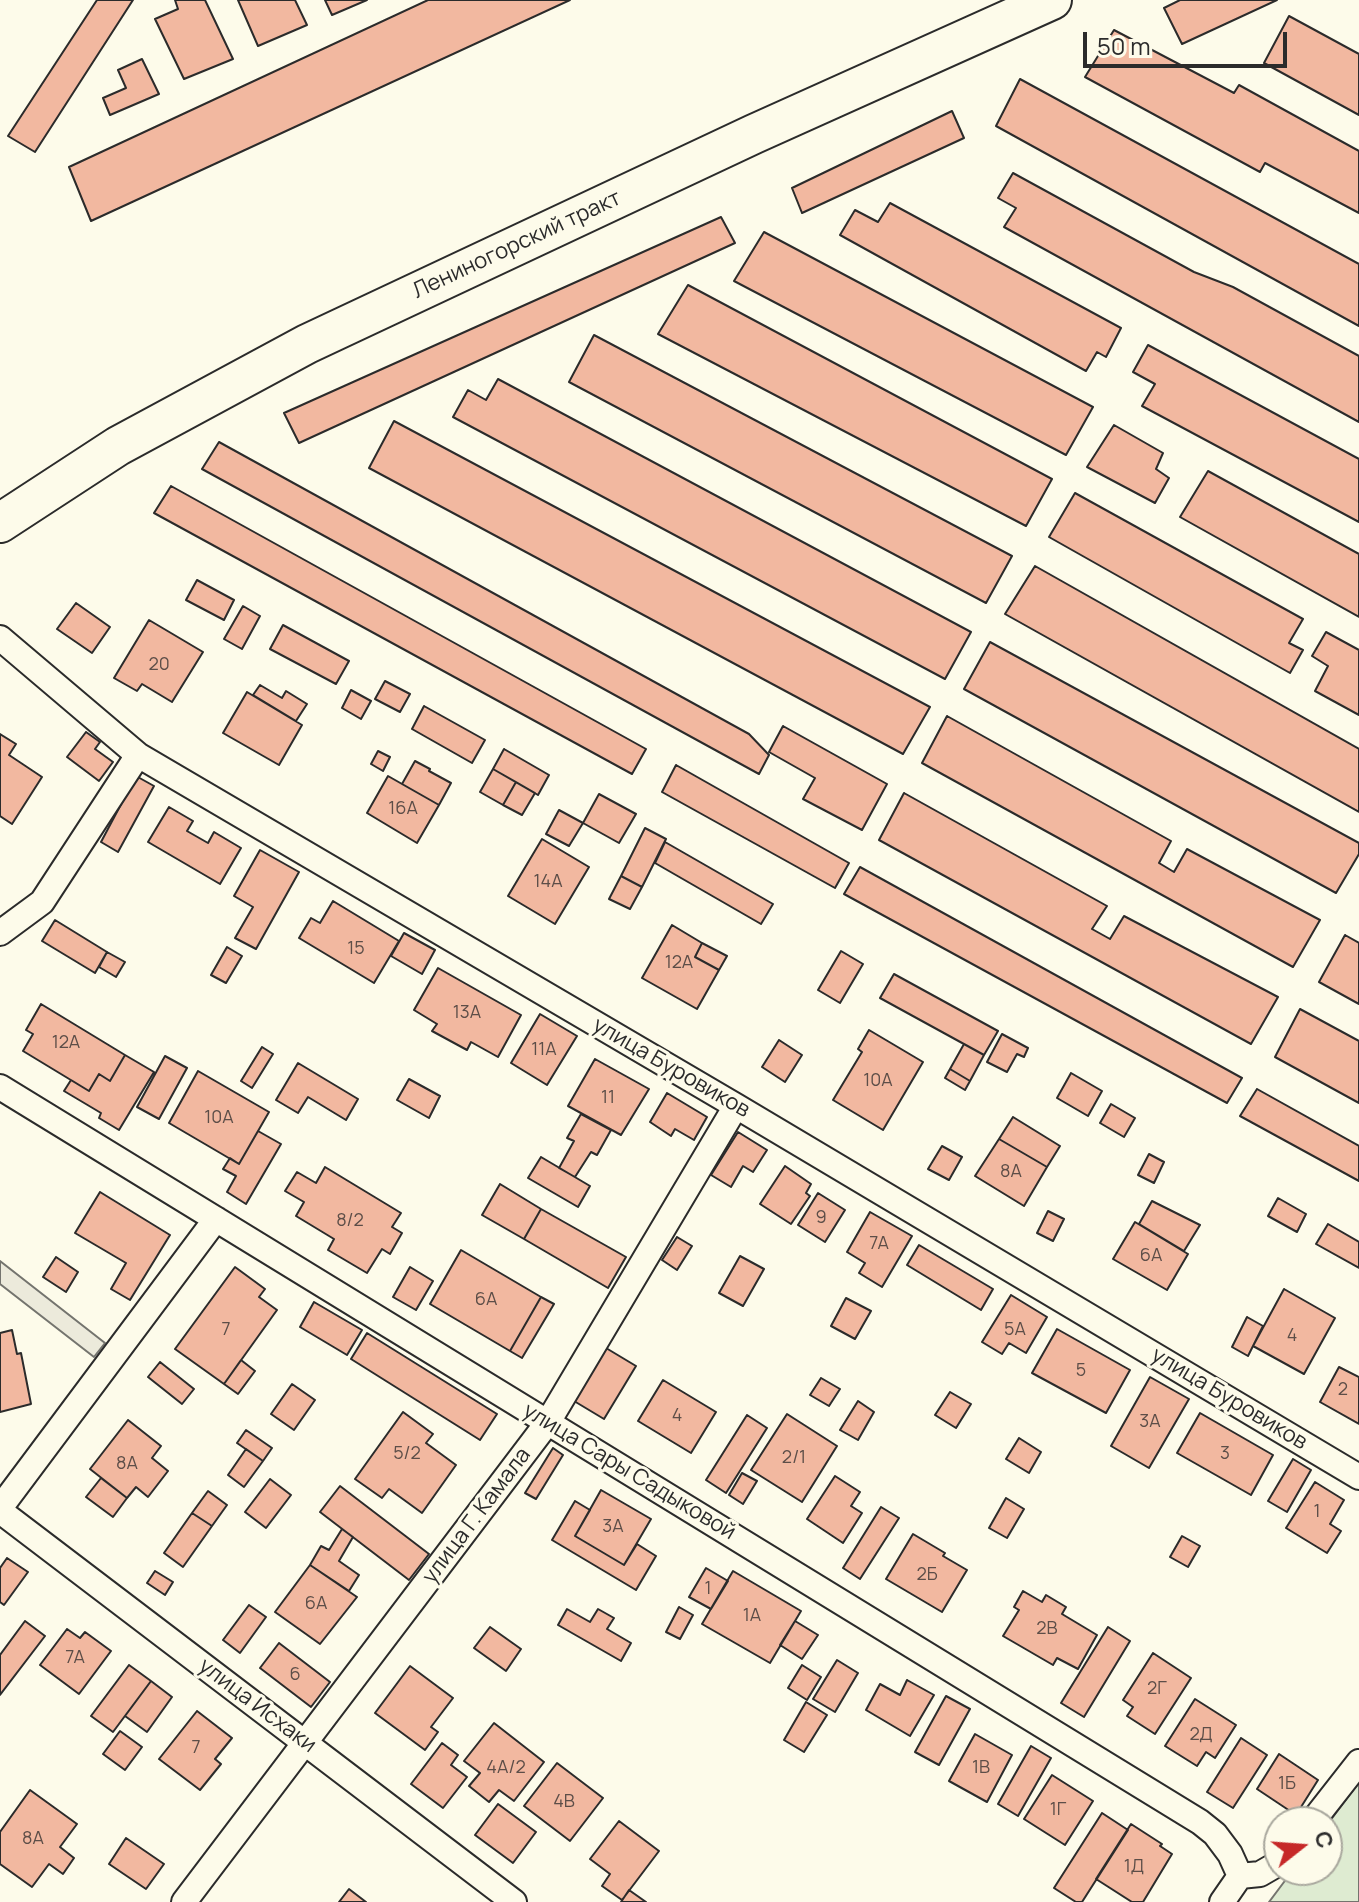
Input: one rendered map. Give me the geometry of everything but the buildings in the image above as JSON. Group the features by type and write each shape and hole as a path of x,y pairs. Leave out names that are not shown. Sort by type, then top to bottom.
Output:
{"main road":[{"name":"Лениногорский тракт","path":"0,523 118,446 307,344 739,140 1052,0"}],"street":[{"name":"улица Буровиков","path":"0,638 138,755 1359,1477"},
{"path":"0,933 42,902 138,755"},
{"name":"улица Сары Садыковой","path":"0,1087 1200,1822 1215,1834 1230,1854 1240,1876"},
{"name":"улица Г. Камала","path":"184,1902 548,1422 736,1106"},
{"path":"0,1509 216,1219"},
{"name":"улица Исхаки","path":"0,1509 514,1902"},
{"path":"1325,1806 1359,1762"},
{"path":"1222,1902 1240,1876 1263,1872"}],"green space":[{"path":"1359,1782 1359,1902 1269,1902 1281,1886 1343,1886 1341,1806"}],"shaded area":[{"path":"0,1261 105,1343 94,1357 0,1284"}]}
